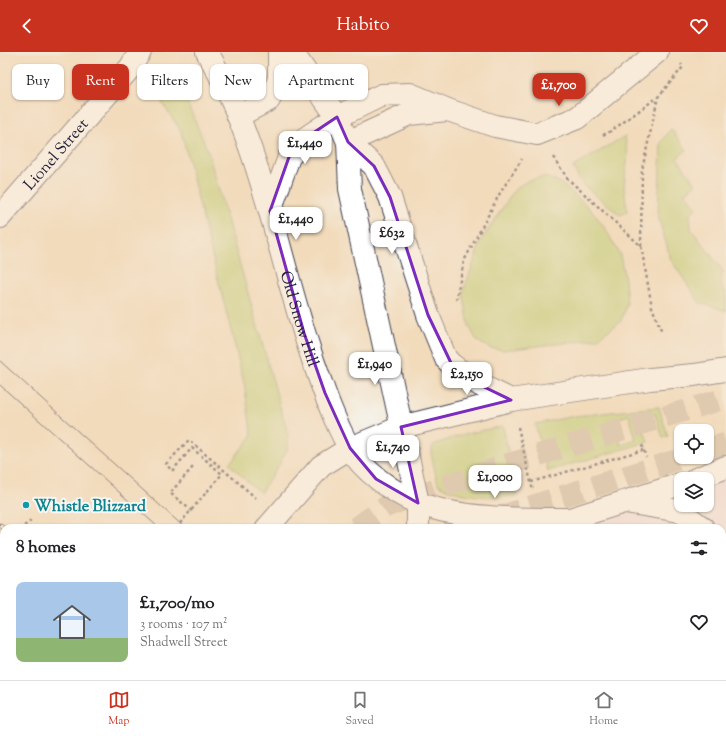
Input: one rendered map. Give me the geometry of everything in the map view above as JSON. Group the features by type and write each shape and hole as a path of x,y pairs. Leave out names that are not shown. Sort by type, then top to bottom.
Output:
{"main road":[{"name":"Lionel Street","path":"0,217 130,68 140,52"},
{"name":"Old Snow Hill","path":"207,52 238,116 270,211 304,333 325,393 350,448 376,478 418,502 464,514 554,522"},
{"path":"238,116 269,100 279,80 279,52"},
{"path":"292,52 337,117 348,142 350,189 418,502 418,524"},
{"path":"270,211 289,157 307,137 337,117 386,95 410,94 448,110 495,126 537,134 578,118 657,52"},
{"path":"348,142 409,114 448,110"},
{"path":"348,142 374,166 390,197 428,315 446,359 452,365 480,384 512,400"},
{"path":"270,524 321,466 350,448 401,427 512,400 650,379 694,375 726,370"},
{"path":"714,472 726,467"},
{"path":"554,522 674,486"},
{"path":"625,502 680,511 698,524"}],"path":[{"path":"662,333 652,307 641,246 642,170 658,97 683,67 680,62"},
{"path":"456,300 464,261 500,193 537,134 568,179 641,246"},
{"path":"512,400 531,482 554,522"},
{"path":"180,524 222,474 192,448 172,471 166,464 189,440 261,503"},
{"path":"642,445 646,457"},
{"path":"531,482 644,450"},
{"path":"192,511 170,493 193,466"},
{"path":"27,524 31,521"}],"highlighted area":[{"path":"337,117 348,142 374,166 390,197 428,315 452,365 480,385 511,400 401,427 418,503 376,479 350,448 325,393 304,333 270,211 289,157 307,137"}],"shaded area":[{"path":"726,467 726,524 565,524 674,486 674,512 714,512 714,475"}],"green space":[{"path":"160,100 184,100 189,106 208,152 288,434 288,448 260,493 229,464 252,436 244,383 181,131"},
{"path":"671,129 687,150 677,158 696,184 685,193 696,208 690,214 691,229 723,271 720,284 726,292 726,311 700,303 671,260 658,216 661,143"},
{"path":"625,136 628,155 624,185 627,212 620,215 582,184 573,167"},
{"path":"544,177 559,182 575,195 592,211 605,228 620,255 625,280 627,304 621,321 597,339 504,350 490,348 477,341 469,326 463,292 482,239 516,188 529,180"},
{"path":"659,407 668,437 663,438 655,414 640,419 648,442 548,471 535,424 575,416","holes":["629,415 636,440 621,445 613,420"]},
{"path":"503,426 517,497 476,496 446,489 438,484 431,454 433,445 461,435"}],"tunnel":[{"path":"362,524 387,506 509,464 726,398"},
{"path":"714,447 726,443"},
{"path":"479,524 674,461"}],"tram line":[{"path":"0,361 181,524"},
{"path":"0,385 155,524"}],"place":[{"name":"Whistle Blizzard","path":"26,505"}]}
